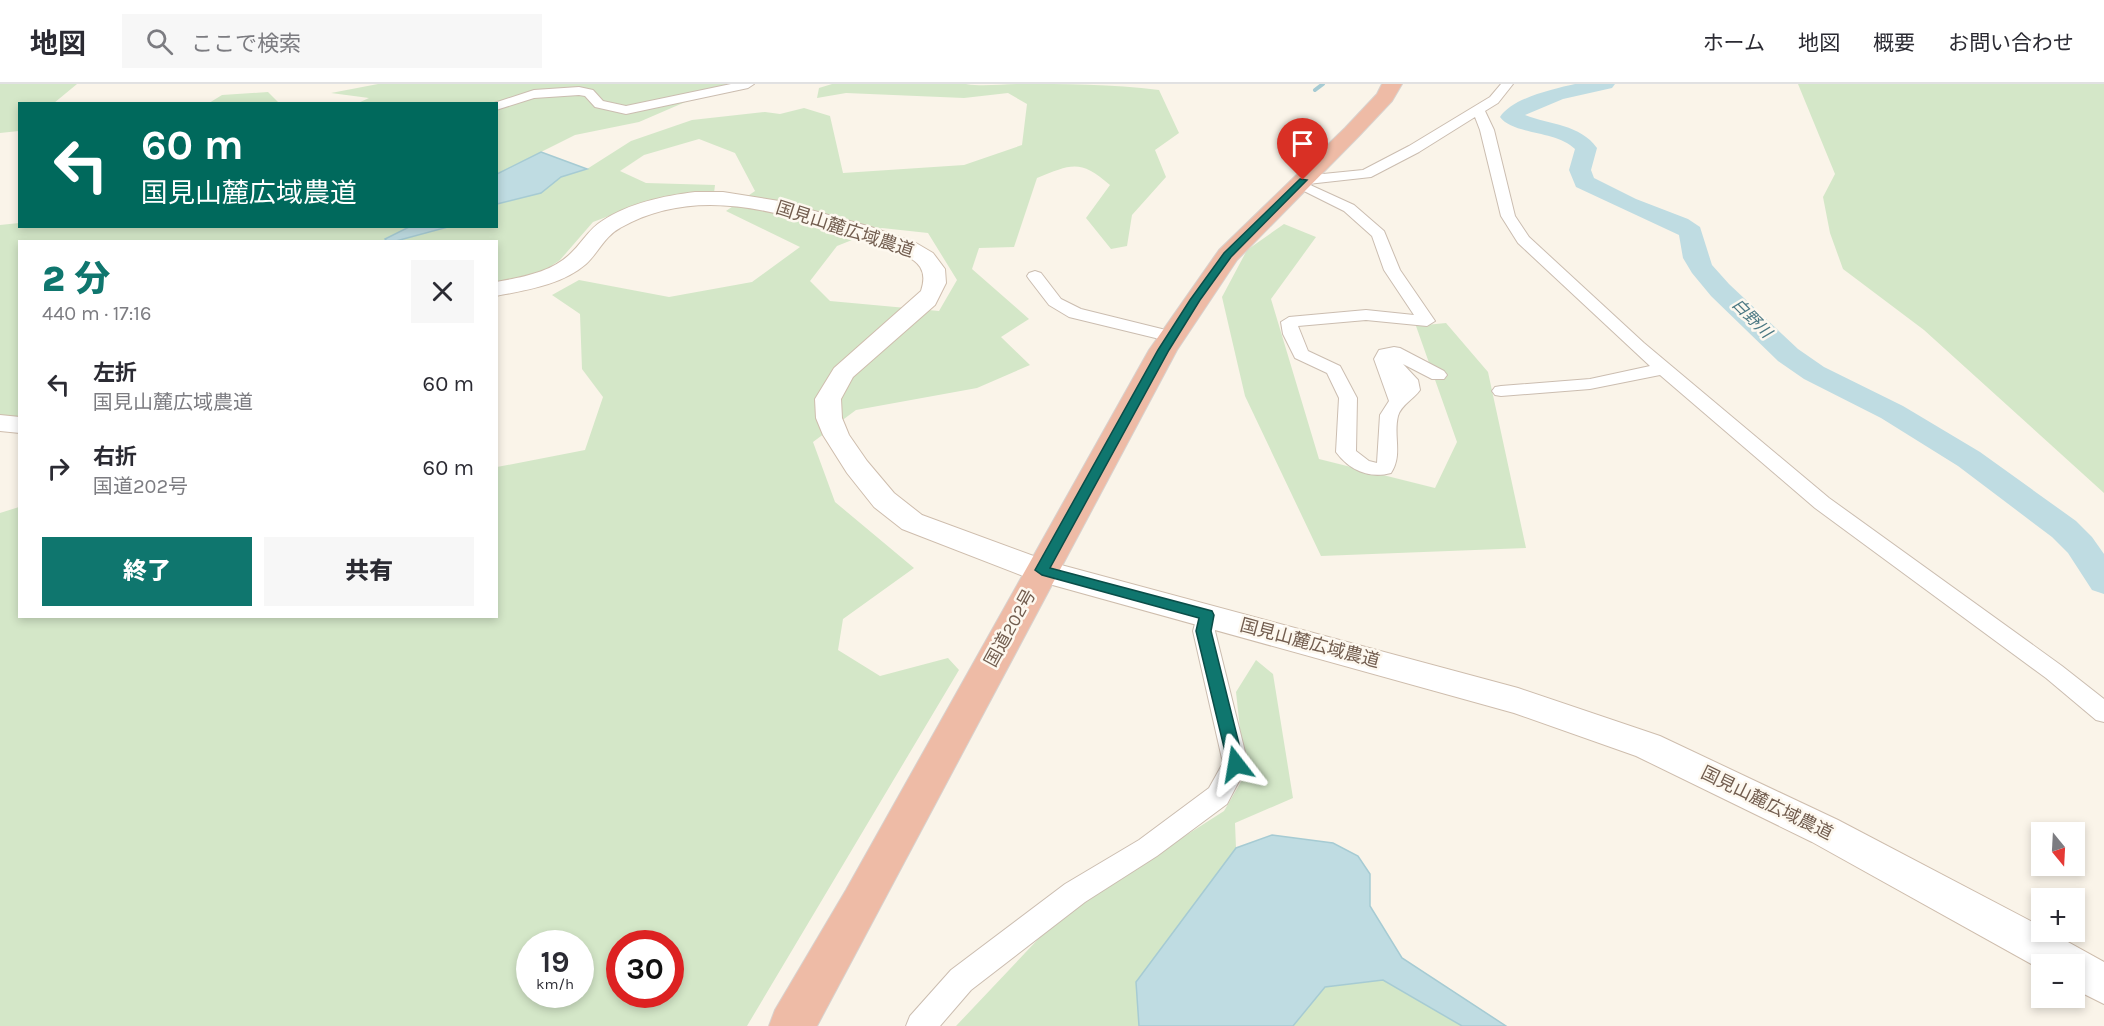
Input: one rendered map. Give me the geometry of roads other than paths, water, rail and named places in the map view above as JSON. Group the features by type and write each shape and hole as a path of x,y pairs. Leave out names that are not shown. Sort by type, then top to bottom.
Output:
{"highway":[{"name":"国道202号","path":"792,1026 1172,337 1228,255 1385,97 1392,84"}],"street":[{"path":"498,105 534,94 579,91 589,93 599,105 626,110 748,84"},
{"path":"1301,183 1366,174 1414,149 1494,99 1507,84"},
{"path":"1478,109 1487,130 1499,184 1513,226 1523,240 1663,369 1822,503 2054,672 2104,713"},
{"path":"1301,183 1348,208 1379,234 1392,270 1427,321 1366,315 1289,322 1301,354 1334,370 1348,398 1346,452 1358,465 1374,470 1384,469 1388,461 1389,415 1398,401 1411,390 1409,380 1384,354 1394,352 1438,375"},
{"name":"国見山麓広域農道","path":"498,289 555,273 575,261 609,225 632,214 659,204 700,197 730,197 763,202 896,243 918,252 931,264 937,276 936,287 927,300 843,373 828,399 829,418 836,435 857,467 884,500 912,522 1042,570 1518,701 1648,746 1825,831 2052,954"},
{"path":"1035,276 1055,302 1075,313 1172,337"},
{"path":"1501,391 1590,384 1663,369"},
{"path":"0,423 18,425"},
{"path":"921,1026 961,980 1075,893 1148,848 1218,796 1236,764 1203,631 1207,615"},
{"path":"2085,973 2104,984"}],"water":[{"path":"541,152 587,169 561,177 541,193 498,204 498,174"},
{"path":"407,228 444,228 400,240 385,239"},
{"path":"1272,835 1333,843 1358,856 1370,874 1370,906 1402,958 1506,1026 1462,1026 1383,980 1325,987 1293,1026 1139,1026 1136,982 1236,848"}],"waterway":[{"path":"1315,90 1323,84"},
{"name":"白野川","path":"1605,84 1548,98 1514,112 1511,117 1570,135 1578,141 1586,148 1580,170 1584,182 1628,204 1679,224 1691,232 1696,258 1701,268 1720,290 1788,355 1814,373 1892,412 1969,459 2064,529 2080,545 2104,581"}]}
